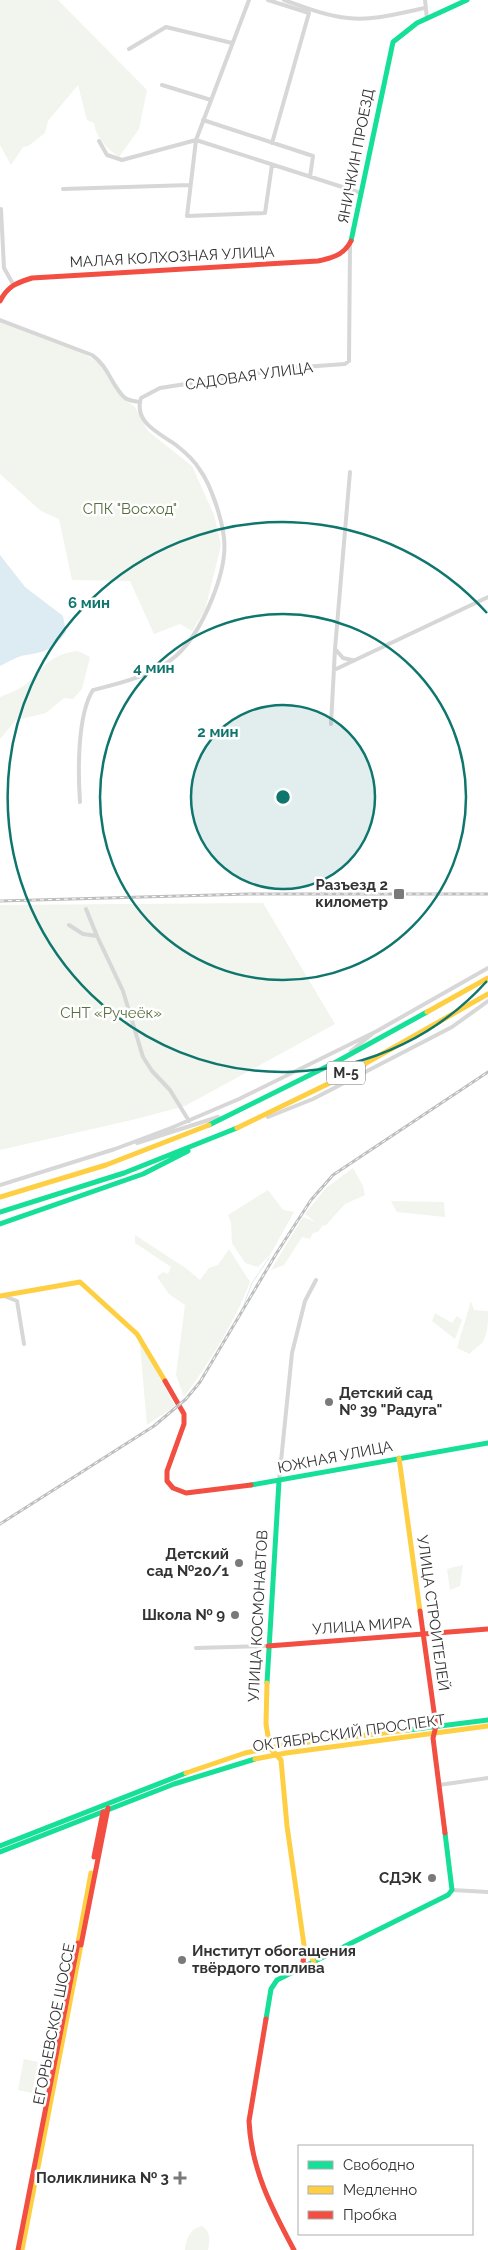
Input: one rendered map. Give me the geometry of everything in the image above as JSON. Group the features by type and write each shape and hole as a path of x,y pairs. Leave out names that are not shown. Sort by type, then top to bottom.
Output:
{"main road":[{"name":"ЯНИЧКИН ПРОЕЗД","path":"350,245 392,45 400,34 466,0"},
{"name":"МАЛАЯ КОЛХОЗНАЯ УЛИЦА","path":"13,284 32,278 318,261 332,259 342,254 350,245"},
{"path":"0,301 6,290 13,284"},
{"name":"М-5","path":"0,1198 106,1165 179,1138 338,1061 488,978"},
{"name":"М-5","path":"0,1212 137,1170 246,1124 393,1047 487,994"},
{"path":"0,1224 143,1174 172,1161 203,1143"},
{"name":"ЮЖНАЯ УЛИЦА","path":"0,1295 80,1282 137,1334 164,1378 185,1419 182,1434 166,1472 166,1478 171,1488 186,1493 279,1481 488,1443"},
{"name":"УЛИЦА СТРОИТЕЛЕЙ","path":"398,1458 436,1726 434,1733 439,1785 452,1890"},
{"name":"УЛИЦА КОСМОНАВТОВ","path":"270,1748 266,1724 268,1646 279,1481"},
{"name":"УЛИЦА МИРА","path":"268,1646 488,1628"},
{"name":"ОКТЯБРЬСКИЙ ПРОСПЕКТ","path":"0,1846 194,1770 245,1753 270,1748 488,1720"},
{"name":"ОКТЯБРЬСКИЙ ПРОСПЕКТ","path":"0,1852 195,1777 246,1761 278,1754 488,1726"},
{"path":"270,1748 278,1754 282,1764 287,1826 305,1952 302,1961 305,1966"},
{"name":"ЕГОРЬЕВСКОЕ ШОССЕ","path":"22,2250 106,1804"},
{"name":"ЕГОРЬЕВСКОЕ ШОССЕ","path":"18,2250 99,1830 105,1812"},
{"path":"85,1818 93,1820 99,1830"},
{"path":"294,2250 252,2159 249,2141 249,2121 271,1989 277,1980 448,1896 452,1890"},
{"path":"305,1952 311,1956 314,1962"}],"street":[{"path":"249,0 196,140 186,216 265,213 272,165"},
{"path":"268,0 309,13 272,143"},
{"path":"284,0 321,12 356,19 374,18 425,8"},
{"path":"425,0 427,19"},
{"path":"128,49 166,27 232,43"},
{"path":"162,85 210,100"},
{"path":"203,120 313,156 310,177"},
{"path":"99,141 108,155 122,160 196,140 361,193"},
{"path":"63,189 190,185"},
{"path":"0,209 4,268 13,284"},
{"name":"ЯНИЧКИН ПРОЕЗД","path":"349,361 350,245"},
{"path":"0,320 92,355 104,366 124,397 140,402 139,407 148,427 175,445 190,458 207,482 224,538 224,556 209,607 195,632 177,655 144,675 93,690 89,696 81,738 80,802"},
{"name":"САДОВАЯ УЛИЦА","path":"140,402 143,396 160,388 280,370 345,364 349,361"},
{"path":"331,724 335,649 350,472"},
{"path":"334,670 488,597"},
{"path":"335,649 343,658 348,660 357,659"},
{"path":"86,909 123,991 143,1057 152,1071 170,1090 189,1121"},
{"path":"69,925 83,934 97,936"},
{"path":"0,1185 115,1149 189,1121 282,1079 337,1049 377,1031 488,968"},
{"path":"246,1124 313,1100 452,1027 488,1001"},
{"path":"338,1061 377,1031"},
{"path":"115,1149 152,1140 235,1112"},
{"name":"УЛИЦА КОСМОНАВТОВ","path":"279,1481 292,1353 305,1301 316,1280"},
{"path":"0,1295 17,1301 24,1344"},
{"path":"196,1648 268,1646"},
{"path":"439,1785 488,1778"},
{"path":"452,1890 488,1892"}],"green space":[{"path":"0,0 58,0 147,90 139,129 119,157 103,143 97,134 94,123 87,120 78,85 48,121 45,133 28,146 23,147 11,165 0,145"},
{"name":"СПК \"Восход\"","path":"0,321 84,354 99,363 123,398 135,407 148,431 192,466 214,515 221,545 205,610 192,631 180,624 154,634 130,581 72,580 59,519 41,511 0,474"},
{"path":"78,651 90,657 82,689 73,699 64,698 46,713 16,720 0,739 0,697 25,685 53,659 60,655"},
{"name":"СНТ «Ручеёк»","path":"263,903 335,1024 185,1106 0,1150 0,905"},
{"path":"353,1168 363,1186 365,1195 345,1204 325,1226 323,1225 318,1232 313,1233 310,1239 302,1237 284,1265 271,1270 303,1217 315,1222 305,1214 326,1188"},
{"path":"268,1190 283,1210 294,1212 270,1255 258,1267 245,1263 232,1243 231,1222 228,1215"},
{"path":"391,1201 444,1202 445,1217 397,1212"},
{"path":"135,1235 187,1269 200,1280 209,1268 218,1265 229,1249 250,1282 237,1313 221,1342 184,1397 176,1375 185,1305 169,1294 157,1277 163,1272 168,1274 171,1267 135,1243"},
{"path":"471,1301 474,1310 488,1311 488,1315 484,1340 470,1354 457,1348"},
{"path":"435,1313 452,1323 457,1316 462,1320 455,1339 432,1321"},
{"path":"140,1345 142,1345 175,1406 147,1425"},
{"path":"463,1565 460,1586 450,1590 447,1569"},
{"path":"24,2059 38,2062 32,2093 18,2090"},
{"path":"202,2226 209,2236 208,2250 185,2250 191,2232"}],"shaded area":[{"path":"0,555 25,587 63,616 66,632 49,649 20,657 0,666"}],"waterway":[{"path":"244,1304 252,1283 269,1258"}],"railway":[{"path":"0,901 249,894 488,894"},
{"path":"0,1524 154,1426 186,1399 200,1382 276,1254 311,1200 333,1175 488,1072"}],"traffic: fast":[{"path":"351,241 393,42 417,23 467,0"},
{"path":"209,1125 338,1061 427,1012"},
{"path":"0,1212 124,1173 237,1128"},
{"path":"0,1224 143,1174 188,1151"},
{"path":"251,1485 488,1443"},
{"path":"267,1683 279,1481"},
{"path":"408,1730 488,1720"},
{"path":"0,1852 174,1784 255,1759"},
{"path":"0,1846 186,1773"},
{"path":"266,2019 271,1989 277,1980 448,1895 452,1890 445,1833"}],"traffic: slow":[{"path":"427,1012 488,978"},
{"path":"237,1128 338,1079 488,994"},
{"path":"0,1197 106,1165 209,1125"},
{"path":"0,1296 80,1282 137,1334 165,1381"},
{"path":"399,1458 420,1611"},
{"path":"267,1683 266,1724 270,1748 281,1760 287,1826 305,1952"},
{"path":"255,1759 286,1753 488,1726"},
{"path":"186,1773 245,1753 285,1745 408,1730"},
{"path":"78,1943 91,1873"},
{"path":"22,2250 81,1945"},
{"path":"305,1952 311,1956 314,1962"}],"traffic: jam":[{"path":"0,301 13,286 32,278 318,261 341,253 351,241"},
{"path":"165,1381 184,1414 184,1424 167,1471 167,1481 173,1488 186,1493 251,1485"},
{"path":"420,1611 436,1726 433,1738 445,1833"},
{"path":"268,1646 488,1629"},
{"path":"81,1945 108,1808"},
{"path":"94,1857 103,1812"},
{"path":"18,2250 78,1943"},
{"path":"305,1952 303,1961 305,1966"},
{"path":"266,2019 249,2121 251,2139 258,2172 264,2188 294,2250"}],"place":[{"name":"Разъезд 2 километр","path":"399,894"},
{"name":"Детский сад № 39 \"Радуга\"","path":"329,1402"},
{"name":"Детский сад №20/1","path":"239,1563"},
{"name":"Школа № 9","path":"235,1615"},
{"name":"СДЭК","path":"432,1878"},
{"name":"Институт обогащения твёрдого топлива","path":"182,1960"},
{"name":"Поликлиника № 3","path":"180,2178"}]}
